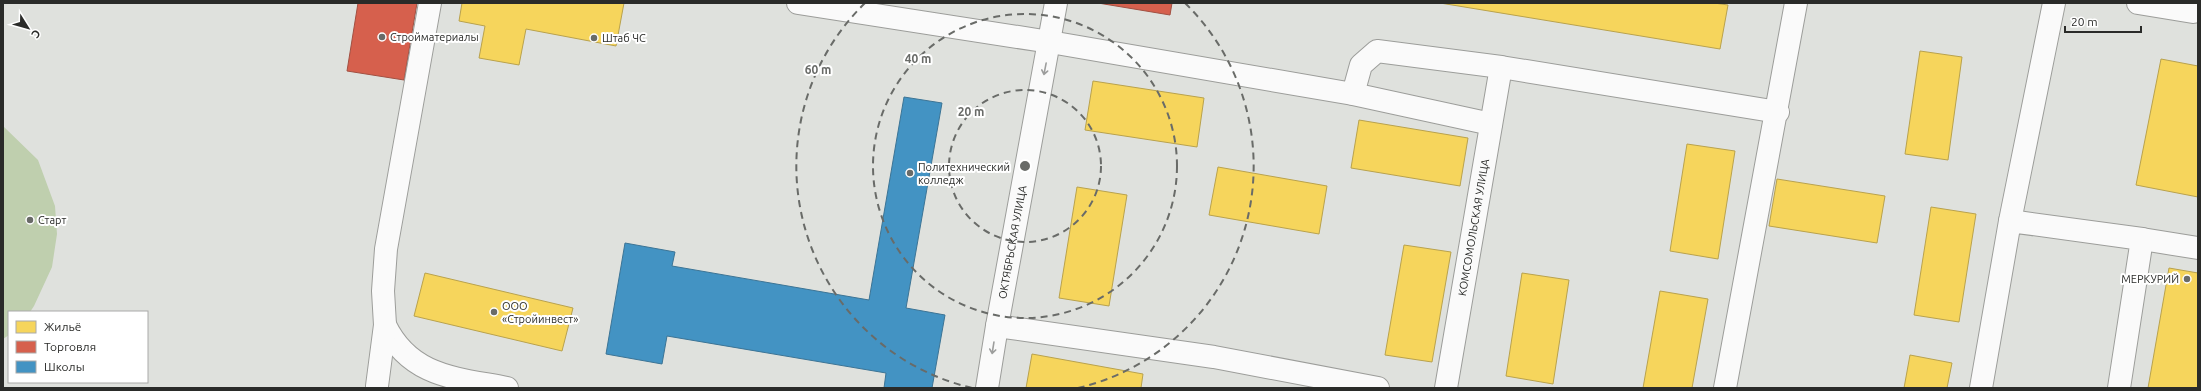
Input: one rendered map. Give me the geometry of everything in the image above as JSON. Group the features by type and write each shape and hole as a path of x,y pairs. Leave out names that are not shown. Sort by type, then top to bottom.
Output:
{"street":[{"path":"377,386 385,325 383,291 386,249 430,3"},
{"path":"798,3 1050,42 1353,94 1492,124"},
{"name":"ОКТЯБРЬСКАЯ УЛИЦА","path":"987,388 1056,3"},
{"path":"1726,388 1778,112 1796,3"},
{"path":"1981,388 2010,221 2054,3"},
{"path":"2138,3 2195,9"},
{"path":"1353,94 1360,65 1377,51 1501,67 1778,112"},
{"name":"КОМСОМОЛЬСКАЯ УЛИЦА","path":"1446,388 1501,67"},
{"path":"2010,221 2198,248"},
{"path":"2119,388 2142,239"},
{"path":"385,325 392,340 404,353 415,363 439,375"},
{"path":"997,326 1214,357 1378,388"},
{"path":"379,362 507,388"}],"green space":[{"name":"Старт","path":"3,126 38,160 55,206 57,234 52,267 34,306 31,311 8,311 8,336 3,339"}],"building: Жильё":[{"name":"Штаб ЧС","path":"462,3 624,3 616,46 526,29 519,65 479,58 485,26 459,21"},
{"path":"1440,3 1714,3 1728,5 1720,49"},
{"path":"1920,51 1962,57 1948,160 1905,154"},
{"path":"2161,59 2198,66 2198,197 2136,185"},
{"path":"1093,81 1204,98 1197,147 1085,130"},
{"path":"1359,120 1468,138 1460,186 1351,168"},
{"path":"1687,144 1735,151 1718,259 1670,251"},
{"path":"1218,167 1327,186 1319,234 1209,215"},
{"path":"1777,179 1885,196 1877,243 1769,226"},
{"path":"1077,187 1127,195 1109,306 1059,298"},
{"path":"1931,207 1976,214 1959,322 1914,315"},
{"path":"1404,245 1451,252 1432,362 1385,355"},
{"path":"2169,268 2198,273 2198,388 2148,388"},
{"name":"ООО «Стройинвест»","path":"425,273 573,308 562,351 414,316"},
{"path":"1522,273 1569,280 1553,384 1506,376"},
{"path":"1660,291 1708,299 1692,388 1643,388"},
{"path":"1032,354 1143,374 1141,388 1026,388"},
{"path":"1910,355 1952,363 1947,388 1904,388"}],"building: Торговля":[{"name":"Стройматериалы","path":"358,3 417,3 404,80 347,71"},
{"path":"1098,3 1172,3 1170,15"}],"building: Школы":[{"name":"Политехнический колледж","path":"904,97 942,103 906,308 945,315 932,388 884,388 886,373 667,336 662,364 606,354 625,243 675,252 672,266 869,300"}],"place":[{"name":"Стройматериалы","path":"382,37"},
{"name":"Штаб ЧС","path":"594,38"},
{"name":"Политехнический колледж","path":"910,173"},
{"name":"Старт","path":"30,220"},
{"name":"МЕРКУРИЙ","path":"2187,279"},
{"name":"ООО «Стройинвест»","path":"494,312"}]}
